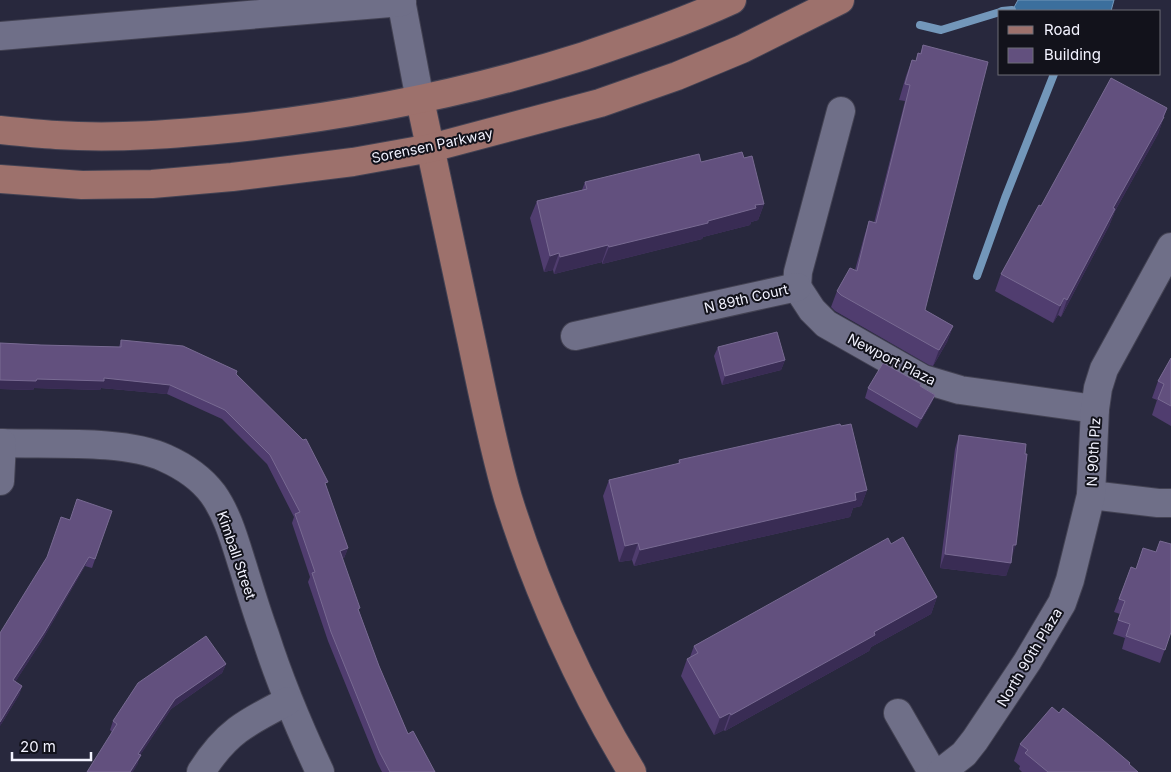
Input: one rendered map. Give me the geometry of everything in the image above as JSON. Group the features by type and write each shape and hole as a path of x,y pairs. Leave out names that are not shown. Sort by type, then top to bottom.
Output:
{"main road":[{"path":"0,130 58,135 200,132 288,122 420,100 561,63 664,28 732,0"},
{"name":"Sorensen Parkway","path":"0,179 82,185 152,184 232,177 353,162 430,148 600,103 677,76 742,49 840,0"},
{"path":"420,100 490,430 508,498 532,567 568,650 608,732 632,772"}],"street":[{"path":"0,36 401,1 420,100"},
{"name":"N 89th Court","path":"575,336 798,287 798,272 841,111"},
{"path":"1095,409 1098,388 1104,369 1171,247"},
{"name":"Newport Plaza","path":"798,287 812,310 826,324 923,379 960,390 1095,409"},
{"name":"N 90th Plz","path":"1091,495 1095,409"},
{"path":"0,481 1,443"},
{"name":"Kimball Street","path":"1,443 93,445 138,450 165,458 194,475 204,484 220,506 234,537 265,636 288,701 320,772"},
{"path":"1091,495 1171,503"},
{"name":"North 90th Plaza","path":"940,772 964,754 996,712 1062,603 1070,580 1091,495"},
{"path":"201,772 216,750 228,737 251,720 288,701"},
{"path":"898,712 932,772"}],"water":[{"path":"1018,0 1114,0 1111,10 1013,10"}],"building":[{"path":"923,45 988,62 925,310 953,326 939,350 837,291 850,268 857,271 869,221 876,223 910,85 905,84 912,60 916,61 918,53 921,54"},
{"path":"1111,78 1167,108 1164,117 1113,208 1115,209 1067,300 1064,298 1060,306 1001,274 1039,205 1041,206"},
{"path":"742,152 744,158 752,156 764,204 755,205 756,208 708,221 708,223 609,247 608,245 560,257 559,253 550,256 537,201 587,189 585,182 699,154 701,162"},
{"path":"777,332 785,360 725,376 718,347"},
{"path":"121,340 183,346 237,371 236,374 303,440 306,439 328,482 325,483 348,548 340,551 360,608 358,609 379,666 408,734 413,731 435,772 390,772 380,753 331,632 312,573 315,572 295,514 300,512 270,455 225,410 170,385 104,378 104,381 0,380 0,343 121,347"},
{"path":"1171,358 1171,406 1158,399 1164,384 1158,381"},
{"path":"883,363 921,384 920,386 935,395 921,419 868,388"},
{"path":"840,424 841,426 851,424 867,490 855,493 856,500 640,550 638,543 625,546 609,480 680,463 679,460"},
{"path":"959,435 1026,444 1025,454 1027,454 1016,545 1013,545 1011,563 945,554"},
{"path":"77,499 112,511 95,559 89,557 44,633 13,680 22,686 0,722 0,633 47,557 61,517 70,520"},
{"path":"903,537 937,597 874,632 875,635 731,715 730,713 720,718 687,659 698,653 694,646 888,538 891,544"},
{"path":"1160,541 1171,544 1171,632 1165,650 1126,636 1130,624 1118,620 1125,601 1119,599 1131,567 1136,569 1143,548 1156,552"},
{"path":"206,636 226,664 175,699 138,754 141,755 130,772 87,772 117,724 113,721 138,683"},
{"path":"1052,707 1059,713 1063,708 1130,763 1138,772 1048,772 1025,753 1028,750 1020,744"}],"waterway":[{"path":"920,25 941,30 998,13"},
{"path":"977,276 1005,198 1054,75"}]}
